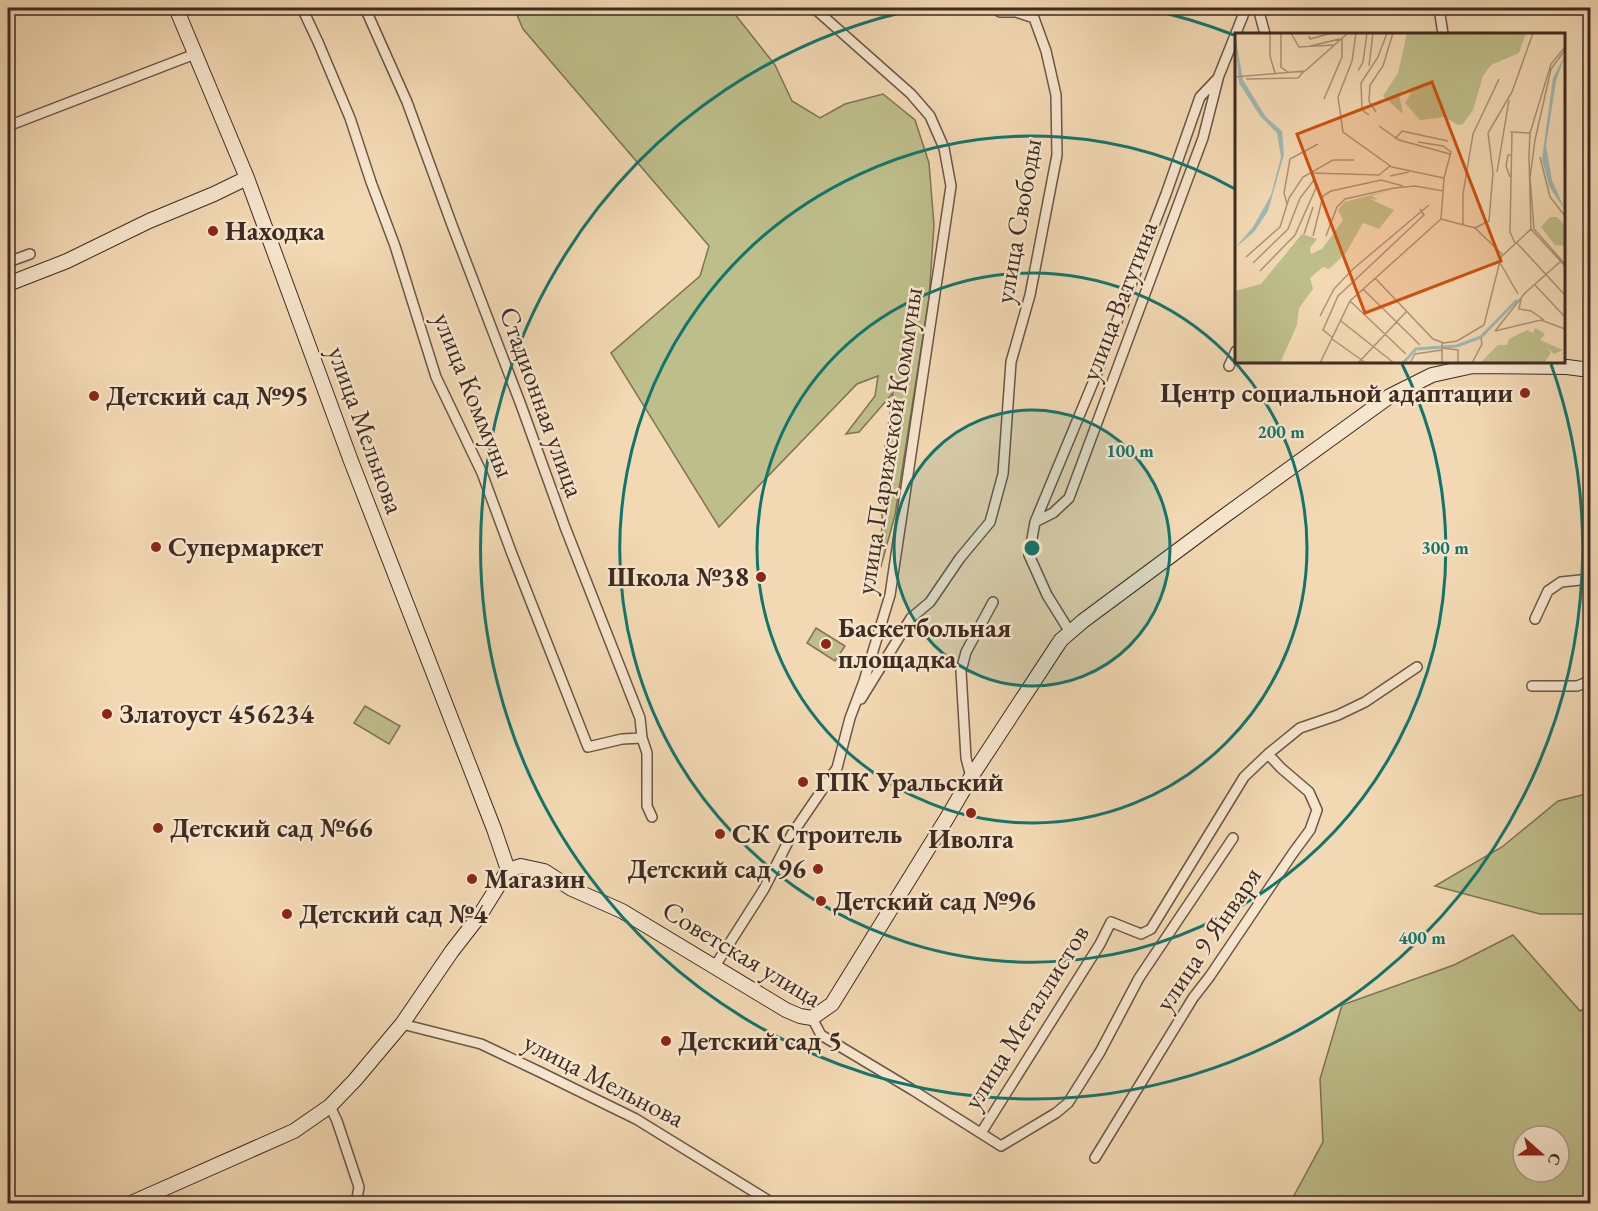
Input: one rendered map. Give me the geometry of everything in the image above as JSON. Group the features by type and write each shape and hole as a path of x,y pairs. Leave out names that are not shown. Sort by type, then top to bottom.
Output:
{"main road":[{"name":"улица Мельнова","path":"176,8 247,178 355,472 508,870"},
{"path":"8,284 67,261 149,221 247,178"},
{"path":"812,1018 831,1004 971,777 1055,649 1070,632 1223,516 1390,396 1432,375 1473,366 1567,367 1590,370"},
{"name":"Советская улица","path":"508,870 521,866 544,871 572,889 622,911 786,1010 812,1018"},
{"path":"129,1203 294,1131 330,1106 402,1024 480,915 508,870"}],"street":[{"name":"улица Коммуны","path":"302,8 350,117 395,246 436,377 482,473 588,747 622,739 642,738"},
{"name":"Стадионная улица","path":"365,8 407,102 565,527 640,718 642,738 647,753 647,806 652,817"},
{"name":"улица Парижской Коммуны","path":"715,966 764,889 792,834 837,768 850,718 890,596 951,186 944,148 930,116 911,94 814,8"},
{"name":"улица Свободы","path":"850,718 911,618 930,602 960,558 990,522 1003,474 1011,362 1030,295 1057,155 1056,95 1046,51 1034,18 1016,12 1000,12 996,8"},
{"name":"улица Ватутина","path":"1235,33 1245,8"},
{"path":"1258,8 1265,33"},
{"path":"1439,8 1443,33"},
{"name":"улица Ватутина","path":"1035,522 1053,513 1069,498 1203,138 1218,78 1235,34"},
{"path":"8,126 195,54"},
{"name":"улица Ватутина","path":"1070,632 1047,595 1029,555 1035,522 1097,373 1166,194 1200,97 1218,78"},
{"path":"8,262 30,255"},
{"path":"1229,366 1235,353"},
{"path":"1535,619 1548,591 1561,582 1590,579"},
{"path":"971,777 966,758 961,671 966,652 993,602"},
{"name":"улица Металлистов","path":"981,1133 1100,944 1111,922 1141,934 1151,929 1244,777 1300,728 1338,715 1365,702 1417,667"},
{"path":"1532,686 1577,686 1590,681"},
{"name":"улица 9 Января","path":"1095,1158 1193,999 1311,830 1317,810 1309,792 1268,754"},
{"name":"улица Металлистов","path":"1000,1146 1056,1113 1068,1102 1101,1052 1139,978 1233,838"},
{"name":"Советская улица","path":"812,1018 821,1035 1000,1146"},
{"name":"улица Мельнова","path":"402,1024 481,1044 551,1077 636,1119 774,1203"},
{"path":"330,1106 359,1187 356,1203"}],"green space":[{"path":"514,8 730,8 775,65 792,101 820,118 845,104 883,94 915,120 929,163 934,225 929,298 895,515 881,566 877,559 883,521 878,494 893,393 859,432 846,434 875,396 878,376 857,384 719,527 611,353 700,276 709,246 523,29"},
{"name":"Баскетбольная площадка","path":"816,628 845,646 835,661 807,643"},
{"path":"365,706 400,726 389,744 354,723"},
{"path":"1590,793 1590,914 1540,914 1435,886 1502,847 1558,801"},
{"path":"1513,935 1580,1011 1590,1005 1590,1203 1290,1203 1323,1142 1320,1079 1342,1005 1454,965"}],"place":[{"name":"Находка","path":"213,231"},
{"name":"Центр социальной адаптации","path":"1525,393"},
{"name":"Детский сад №95","path":"94,396"},
{"name":"Супермаркет","path":"156,547"},
{"name":"Школа №38","path":"761,577"},
{"name":"Баскетбольная площадка","path":"826,644"},
{"name":"Златоуст 456234","path":"107,714"},
{"name":"ГПК Уральский","path":"803,782"},
{"name":"Иволга","path":"971,813"},
{"name":"Детский сад №66","path":"158,828"},
{"name":"СК Строитель","path":"720,834"},
{"name":"Детский сад 96","path":"818,869"},
{"name":"Магазин","path":"472,879"},
{"name":"Детский сад №96","path":"821,901"},
{"name":"Детский сад №4","path":"287,914"},
{"name":"Детский сад 5","path":"666,1041"}]}
